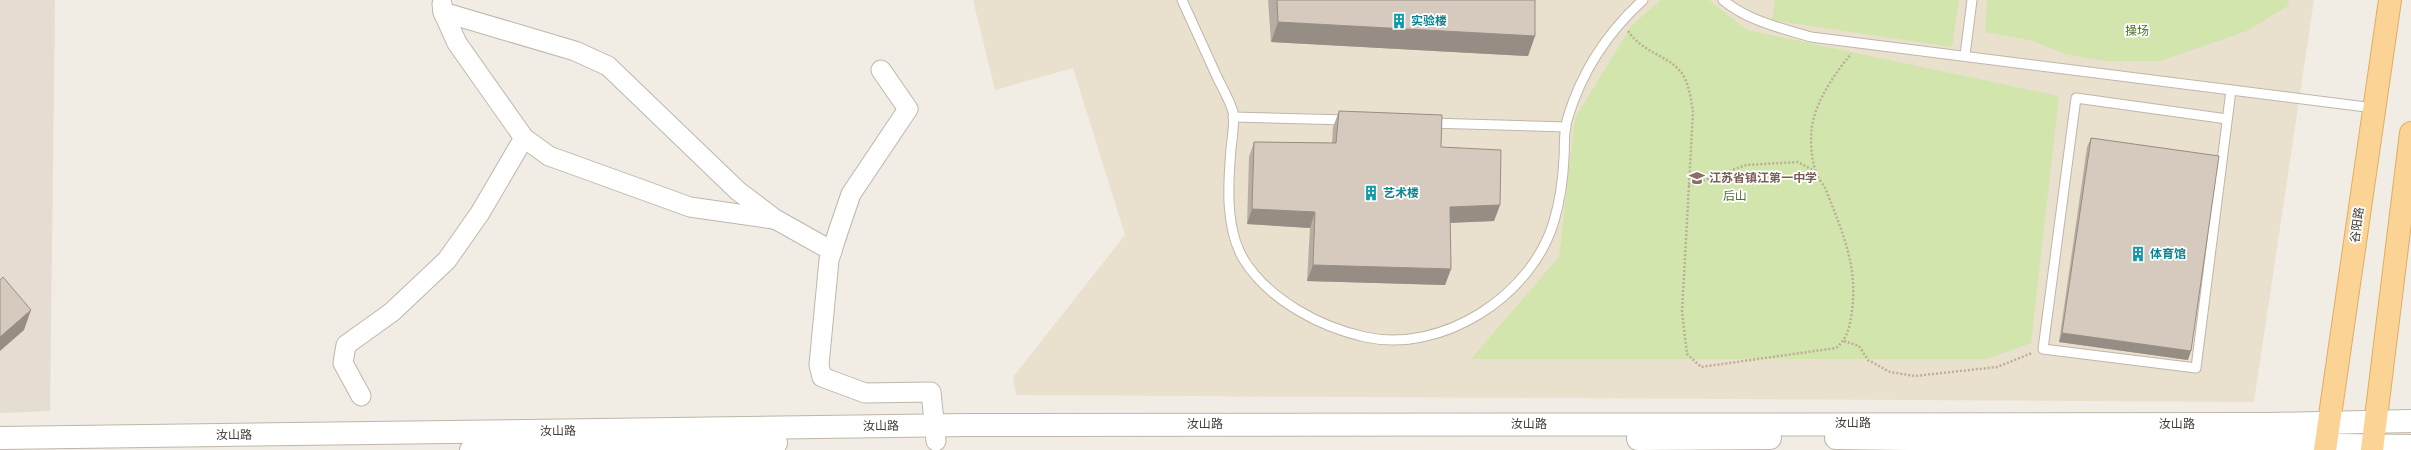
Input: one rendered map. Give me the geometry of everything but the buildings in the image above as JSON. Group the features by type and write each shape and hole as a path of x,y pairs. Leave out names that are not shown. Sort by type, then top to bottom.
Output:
{"main road":[{"name":"谷阳路","path":"2325,447 2390,0"},
{"path":"2372,448 2411,133"}],"street":[{"path":"442,6 457,43 524,138 549,156 690,207 775,219"},
{"path":"442,6 575,51 608,66 738,191 775,219 832,251"},
{"path":"881,70 908,109 851,194 832,251 819,366 822,377 865,393 931,392 935,433"},
{"path":"361,396 343,363 346,344 392,312 447,260 480,213 524,138"},
{"name":"汝山路","path":"0,438 81,443 935,433 2328,423 2411,421"},
{"name":"汝山路","path":"471,450 935,433 1309,437 1726,444 2372,448 2411,446"}],"lane":[{"path":"1182,0 1233,117 1230,165 1232,226 1237,245 1244,260 1270,290 1306,314 1352,334 1393,340 1421,337 1466,321 1491,307 1507,294 1522,277 1544,246 1553,223 1562,177 1566,127 1590,64 1621,21 1643,0"},
{"path":"1723,0 1730,6 1765,24 1810,37 1965,55 2374,108"},
{"path":"1965,55 1972,0"},
{"path":"2227,119 2076,98 2043,349 2196,368 2231,90"},
{"path":"1233,117 1360,120"},
{"path":"1415,122 1566,127"}],"path":[{"path":"1621,21 1634,39 1645,49 1680,71 1688,90 1693,112 1682,312 1687,354 1701,367 1724,366 1836,348 1844,341 1849,328 1854,293 1851,257 1825,187 1816,172 1813,162 1812,126 1816,110 1838,70 1860,42"},
{"path":"1688,186 1746,165 1798,162 1816,172"},
{"path":"1844,341 1859,346 1868,360 1890,372 1915,376 1996,367 2043,349"}],"shaded area":[{"path":"0,0 55,0 50,411 0,413"},
{"name":"江苏省镇江第一中学","path":"973,0 2314,0 2254,402 1016,395 1013,377 1125,235 1073,68 995,90"}],"green space":[{"name":"后山","path":"1661,0 1709,0 1747,30 2059,96 2031,343 1987,359 1471,359 1559,257 1575,118 1632,25"},
{"path":"1775,0 1959,0 1952,47 1772,20"},
{"name":"操场","path":"1987,0 2289,0 2288,6 2247,31 2160,61 2105,61 2065,54 2030,40 1985,32"}],"place":[{"name":"实验楼","path":"1399,21"},
{"name":"江苏省镇江第一中学","path":"1697,178"},
{"name":"艺术楼","path":"1371,193"},
{"name":"体育馆","path":"2138,254"}]}
